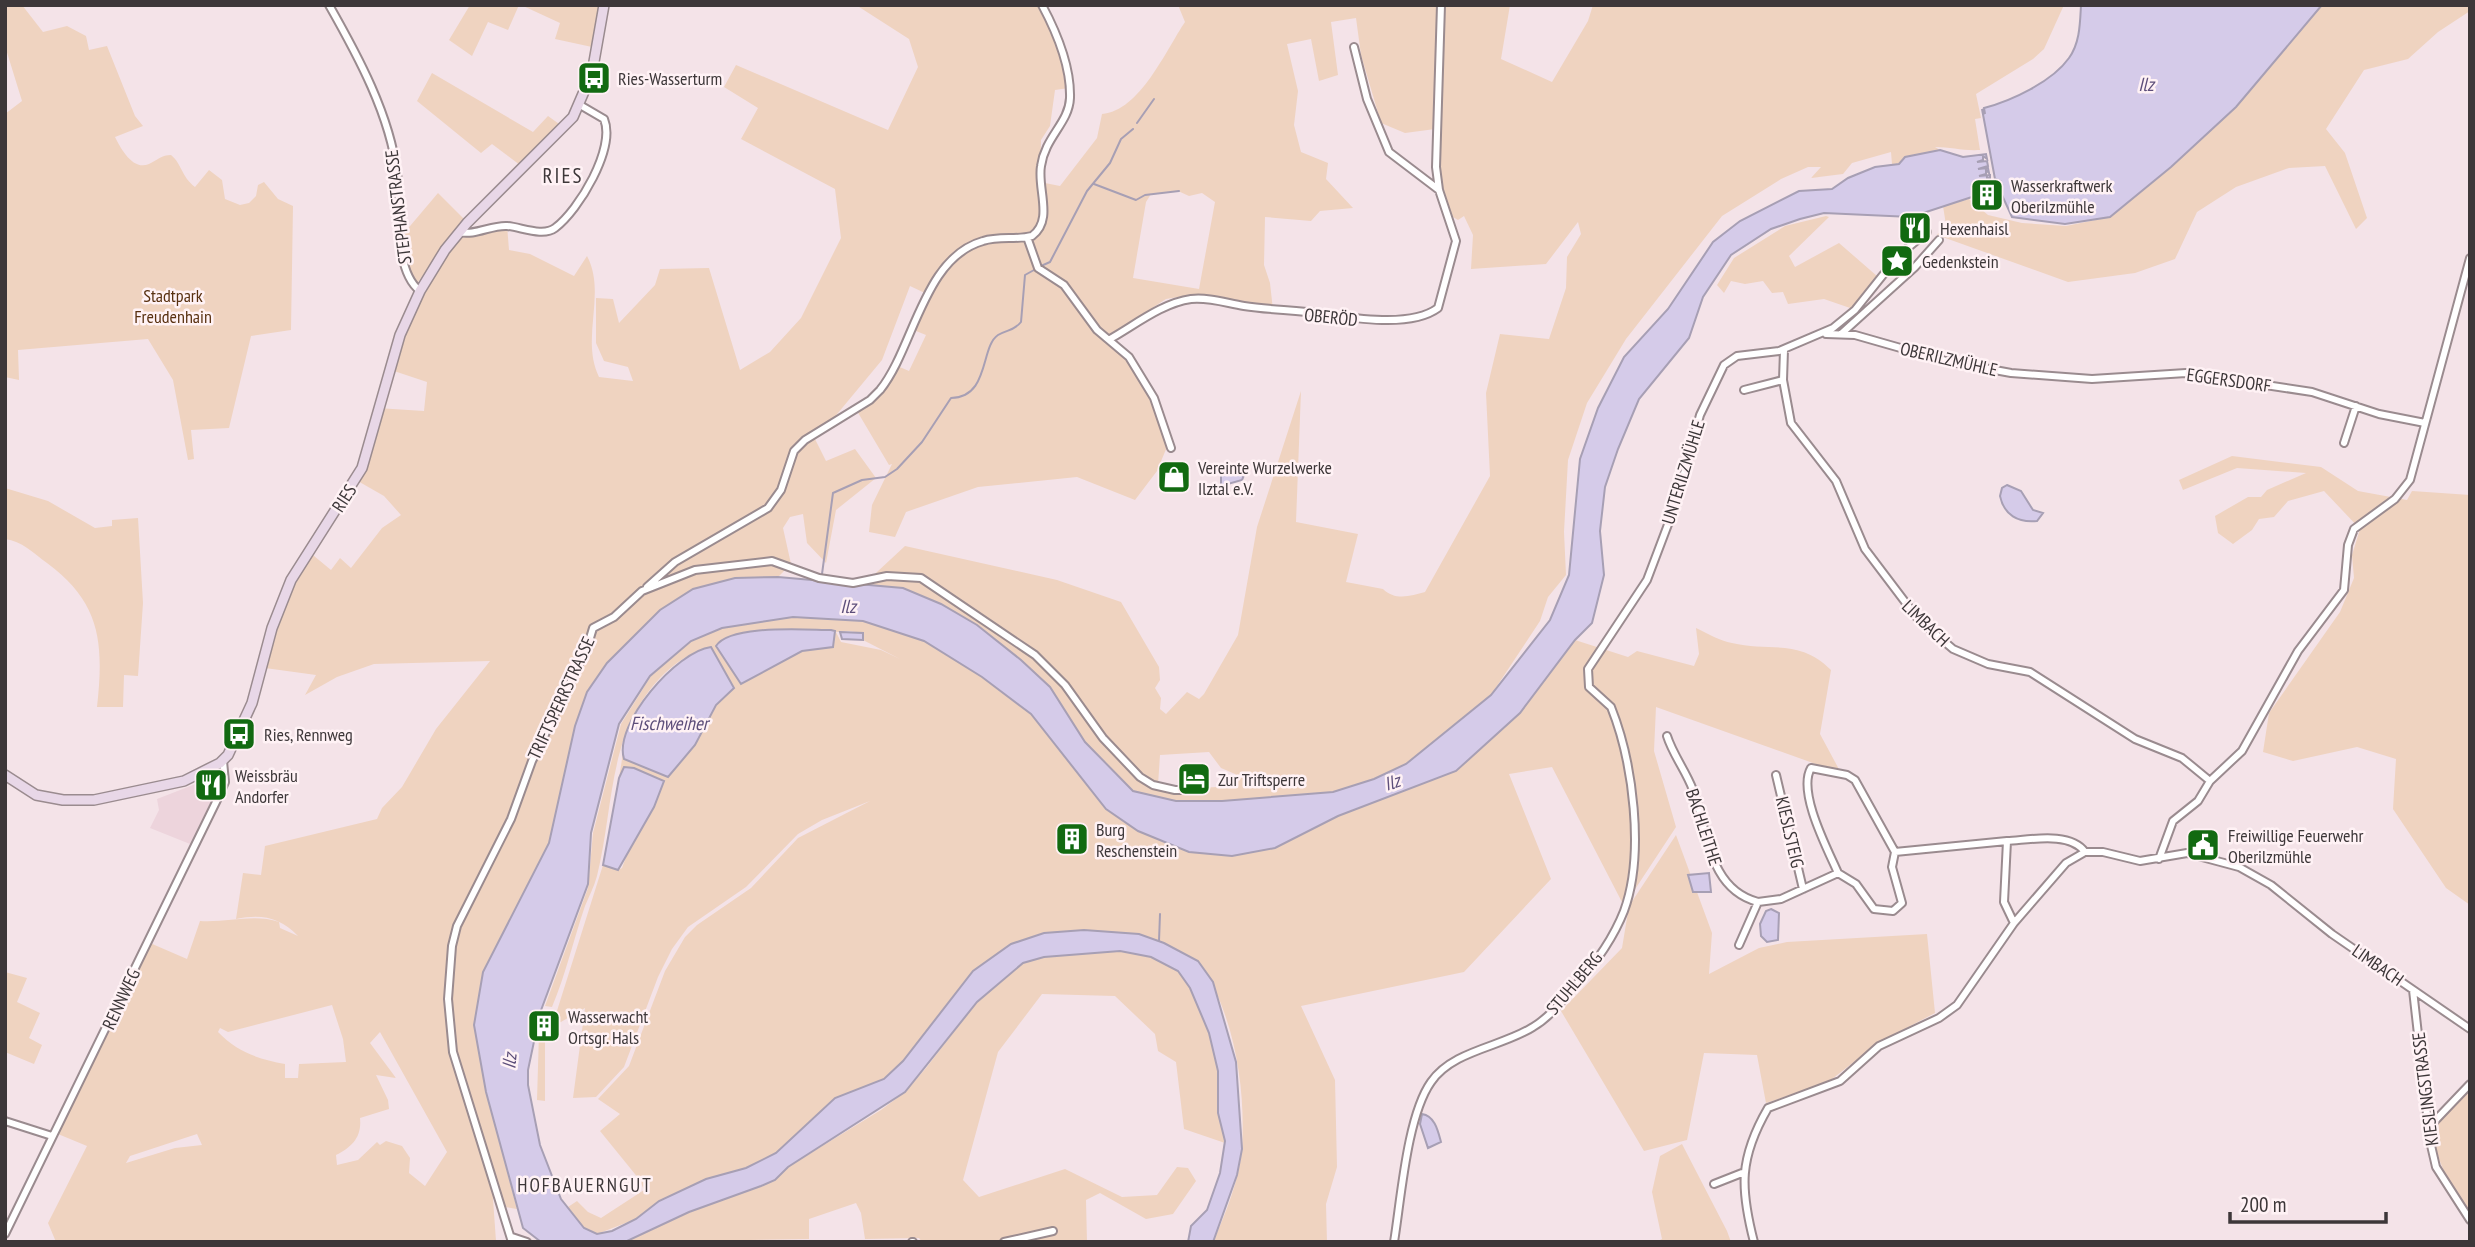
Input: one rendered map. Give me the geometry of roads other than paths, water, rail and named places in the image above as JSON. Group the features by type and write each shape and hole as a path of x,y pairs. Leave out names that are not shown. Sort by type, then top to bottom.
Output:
{"street":[{"name":"STEPHANSTRASSE","path":"329,5 364,72 391,144 399,189 404,268 411,284 420,291"},
{"name":"RIES","path":"223,761 245,722 272,628 290,582 362,468 400,335 420,291 459,232 521,167 560,133 580,105 595,63 604,5"},
{"path":"642,591 675,562 768,508 781,491 794,451 805,440 870,400 880,390 949,262 982,241 1027,237 1035,234 1042,225 1039,182 1044,150 1063,121 1069,106 1068,77 1059,40 1042,5"},
{"name":"OBERÖD","path":"1110,339 1172,304 1191,299 1210,299 1282,312 1324,314 1368,321 1435,310 1440,304 1456,241 1439,190 1435,137 1441,5"},
{"path":"1354,47 1367,99 1389,152 1439,190"},
{"path":"459,232 503,226 546,231 555,228 588,188 608,136 604,119 580,105"},
{"path":"1824,334 1855,310 1899,256 1927,232"},
{"path":"1027,237 1038,268 1064,285 1091,323 1129,357 1154,398 1171,447"},
{"path":"1841,334 1915,267 1939,240"},
{"path":"2159,859 2173,821 2198,801 2210,781 2242,751 2298,651 2344,590 2348,545 2354,528 2406,488 2470,258"},
{"name":"OBERILZMÜHLE","path":"1824,334 1841,334 1946,361 2058,377"},
{"name":"UNTERILZMÜHLE","path":"1587,671 1602,643 1647,580 1675,506 1700,415 1724,365 1737,356 1784,350 1824,334"},
{"path":"1744,390 1783,380 1784,350"},
{"name":"EGGERSDORF","path":"2058,377 2109,379 2186,373 2312,392 2379,414 2425,423"},
{"name":"LIMBACH","path":"1783,380 1791,423 1836,481 1865,549 1918,619 1962,654 1988,664 2030,672 2135,739 2182,758 2210,781"},
{"path":"2344,443 2356,406"},
{"name":"TRIFTSPERRSTRASSE","path":"512,1239 453,1052 448,999 457,926 511,819 532,761 587,648 593,628 614,617 642,591 695,570 772,561 819,578 853,583 887,576 921,578 1035,655 1065,685 1087,711 1103,738 1140,777 1153,785 1175,790 1198,790"},
{"name":"STUHLBERG","path":"1394,1242 1415,1124 1421,1100 1430,1083 1455,1062 1507,1041 1543,1020 1589,970 1614,934 1624,909 1632,880 1634,842 1629,771 1611,707 1593,694 1587,682 1587,671"},
{"name":"BACHLEITHE","path":"1667,736 1692,789 1721,877 1742,897 1758,902"},
{"path":"5,775 36,795 63,800 94,800 184,781 223,761"},
{"name":"RENNWEG","path":"5,1234 93,1058 225,782 223,761"},
{"name":"KIESLSTEIG","path":"1838,873 1818,826 1810,798 1808,774 1811,768 1847,775 1855,780 1895,852"},
{"name":"KIESLSTEIG","path":"1776,775 1803,889"},
{"name":"LIMBACH","path":"1895,852 2007,841 2061,840 2078,844 2085,852 2103,852 2140,861 2187,853 2200,855 2259,877 2332,934 2470,1029"},
{"path":"2007,841 2004,902 2014,923"},
{"path":"1740,945 1758,902 1781,899 1838,873 1856,884 1865,899 1878,911 1893,911 1902,903 1892,867 1895,852"},
{"path":"1754,1242 1744,1200 1742,1173 1768,1108 1840,1081 1880,1046 1939,1018 1957,1005 2014,923 2066,863 2085,852"},
{"name":"KIESLINGSTRASSE","path":"2413,990 2428,1128 2436,1167 2470,1220"},
{"path":"2462,1022 2470,1019"},
{"path":"2428,1128 2470,1084"},
{"path":"5,1121 52,1136"},
{"path":"1714,1184 1742,1173"},
{"path":"1004,1242 1053,1231"},
{"path":"512,1239 524,1241"}],"water":[{"name":"Ilz","path":"2081,5 2322,5 2236,107 2171,167 2110,217 2065,224 2012,217 2001,193 1994,192 1993,184 2000,181 1995,179 1982,109 1985,114 1984,108 2006,101 2042,83 2062,67 2075,46 2079,33"},
{"path":"1940,150 1963,157 1986,154 1987,159 1983,156 1983,160 1977,162 1987,161 1988,166 1978,169 1988,168 1989,173 1986,170 1986,174 1979,176 1990,175 1990,180 1987,177 1987,181 1978,182 1981,194 1911,217 1824,213 1771,229 1731,255 1703,297 1689,338 1639,399 1618,449 1605,487 1600,531 1604,575 1592,623 1575,640 1520,713 1456,771 1338,816 1275,848 1232,856 1189,852 1138,831 1106,809 1031,714 982,677 924,641 863,621 793,617 722,628 691,641 650,676 619,724 591,833 588,884 540,1013 528,1070 528,1085 540,1145 561,1199 584,1228 597,1234 612,1231 636,1219 659,1201 706,1179 746,1168 776,1153 835,1098 884,1079 903,1061 973,971 1011,944 1044,933 1084,930 1139,934 1164,943 1198,961 1213,982 1236,1062 1242,1149 1237,1175 1213,1242 1188,1242 1191,1226 1207,1210 1220,1173 1225,1141 1218,1113 1218,1071 1209,1033 1190,988 1178,971 1151,957 1120,951 1044,957 1023,963 977,1002 905,1092 788,1167 775,1180 689,1212 625,1242 541,1242 523,1228 486,1092 474,1025 483,972 549,843 575,726 587,692 607,663 660,610 693,589 735,578 778,577 903,588 941,604 977,625 1021,660 1050,687 1085,742 1133,791 1176,801 1222,801 1333,792 1374,779 1406,764 1491,695 1550,620 1569,575 1580,459 1598,408 1624,357 1668,309 1713,242 1740,221 1799,191 1832,189 1848,178 1875,167 1899,164 1905,157"},
{"path":"1231,465 1240,465 1245,473 1242,480 1221,486 1221,470"},
{"path":"2007,485 2021,491 2033,510 2043,513 2037,521 2024,521 2008,513 2000,496 2002,488"},
{"name":"Fischweiher","path":"752,631 835,631 833,647 802,651 741,684 716,646 736,634"},
{"path":"840,632 863,633 863,640 842,639"},
{"name":"Fischweiher","path":"711,647 734,688 716,705 695,745 668,777 624,759 623,744 628,727 651,691 682,661"},
{"name":"Fischweiher","path":"624,767 634,768 664,781 654,807 618,870 603,865 619,778"},
{"path":"1709,873 1711,892 1693,892 1688,875"},
{"path":"1771,909 1779,913 1778,940 1767,942 1761,936 1760,924 1766,911"},
{"path":"1422,1114 1433,1121 1441,1142 1428,1148 1420,1124"}],"waterway":[{"path":"1137,123 1154,99"},
{"path":"1041,266 1050,262 1087,191 1110,163 1121,139 1133,129"},
{"path":"1094,184 1136,200 1145,195 1179,191"},
{"name":"Ilz","path":"1968,190 1994,189 2004,185"},
{"path":"822,574 833,493 862,480 885,477 897,469 922,442 951,398 972,389 978,381 992,341 1021,322 1025,275 1034,270"},
{"path":"1159,941 1160,914"}],"place":[{"name":"Ries-Wasserturm","path":"594,78"},
{"name":"Wasserkraftwerk Oberilzmühle","path":"1987,195"},
{"name":"Hexenhaisl","path":"1915,228"},
{"name":"Gedenkstein","path":"1897,261"},
{"name":"Vereinte Wurzelwerke Ilztal e.V.","path":"1174,477"},
{"name":"Ries, Rennweg","path":"239,734"},
{"name":"Zur Triftsperre","path":"1194,779"},
{"name":"Weissbräu Andorfer","path":"211,785"},
{"name":"Burg Reschenstein","path":"1072,839"},
{"name":"Freiwillige Feuerwehr Oberilzmühle","path":"2203,845"},
{"name":"Wasserwacht Ortsgr. Hals","path":"544,1026"}],"district":[{"name":"RIES","path":"563,175"},
{"name":"HOFBAUERNGUT","path":"585,1185"}],"park label":[{"name":"Stadtpark Freudenhain","path":"173,305"}]}
